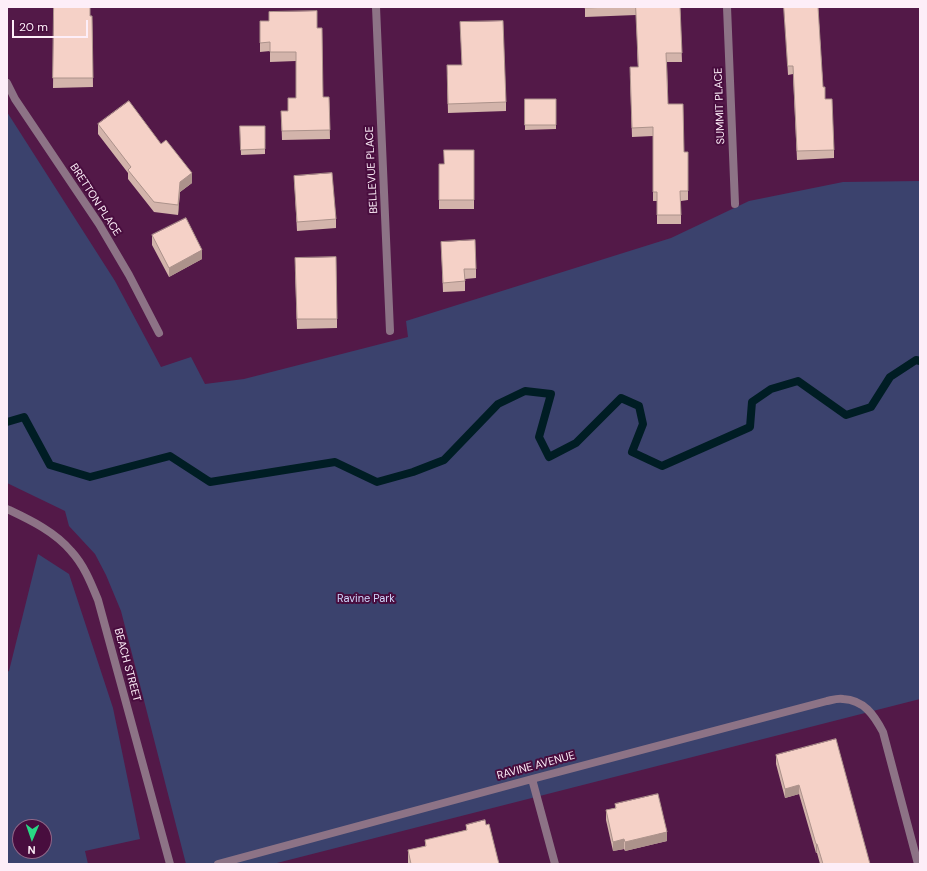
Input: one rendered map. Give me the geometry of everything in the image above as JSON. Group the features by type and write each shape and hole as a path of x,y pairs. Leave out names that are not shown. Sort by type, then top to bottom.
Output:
{"street":[{"name":"BELLEVUE PLACE","path":"376,7 390,332"},
{"name":"SUMMIT PLACE","path":"727,7 735,204"},
{"name":"BRETTON PLACE","path":"7,83 14,100 99,224 129,275 159,333"},
{"name":"BEACH STREET","path":"7,509 30,520 52,534 72,552 87,575 98,600 170,864"},
{"name":"RAVINE AVENUE","path":"218,864 827,701 843,699 861,703 875,716 883,732 918,864"},
{"path":"532,779 555,864"}],"green space":[{"name":"Ravine Park","path":"7,112 115,281 161,367 191,357 205,384 244,379 408,337 406,321 671,238 749,201 843,182 920,181 920,699 273,864 186,864 121,611 106,575 95,554 69,526 65,511 7,483"},
{"path":"38,554 69,574 113,708 140,839 85,851 88,864 7,864 7,672 9,671"}],"building":[{"path":"54,7 90,7 90,16 92,16 93,78 53,78"},
{"path":"585,7 610,7 585,8"},
{"path":"636,7 680,7 682,53 666,53 668,104 683,104 684,152 688,152 688,191 680,191 681,215 657,215 657,192 653,192 653,127 632,128 630,67 638,67"},
{"path":"784,7 818,7 823,87 825,87 825,99 832,99 834,150 797,151 793,66 788,66"},
{"path":"317,11 317,28 322,28 323,97 329,97 330,130 282,131 281,111 288,111 288,98 296,98 296,52 270,52 270,42 260,43 260,21 269,21 269,12"},
{"path":"503,21 506,102 448,104 447,65 462,65 460,22"},
{"path":"525,99 556,99 556,125 525,125"},
{"path":"129,101 161,144 166,140 192,173 180,182 178,205 154,202 128,170 131,167 98,124"},
{"path":"240,126 265,126 265,149 241,150"},
{"path":"444,150 474,150 474,200 439,200 439,164 444,164"},
{"path":"332,173 336,219 297,222 294,176"},
{"path":"186,218 202,250 169,268 152,235"},
{"path":"475,240 476,269 464,269 465,281 443,283 441,242"},
{"path":"336,257 337,319 297,319 295,258"},
{"path":"836,739 870,864 823,864 799,785 785,789 776,755"},
{"path":"658,794 667,832 625,842 624,839 613,842 606,810 616,808 615,804"},
{"path":"485,820 486,825 489,824 499,864 411,864 408,850 426,846 425,840 467,830 466,825"}],"waterway":[{"path":"7,422 24,417 50,465 90,477 170,456 210,482 335,462 377,482 413,472 444,460 498,404 525,391 551,394 539,437 549,457 576,443 621,398 639,406 643,424 632,452 662,466 750,427 752,402 771,389 798,381 846,415 871,407 890,377 916,360 920,361"}]}
